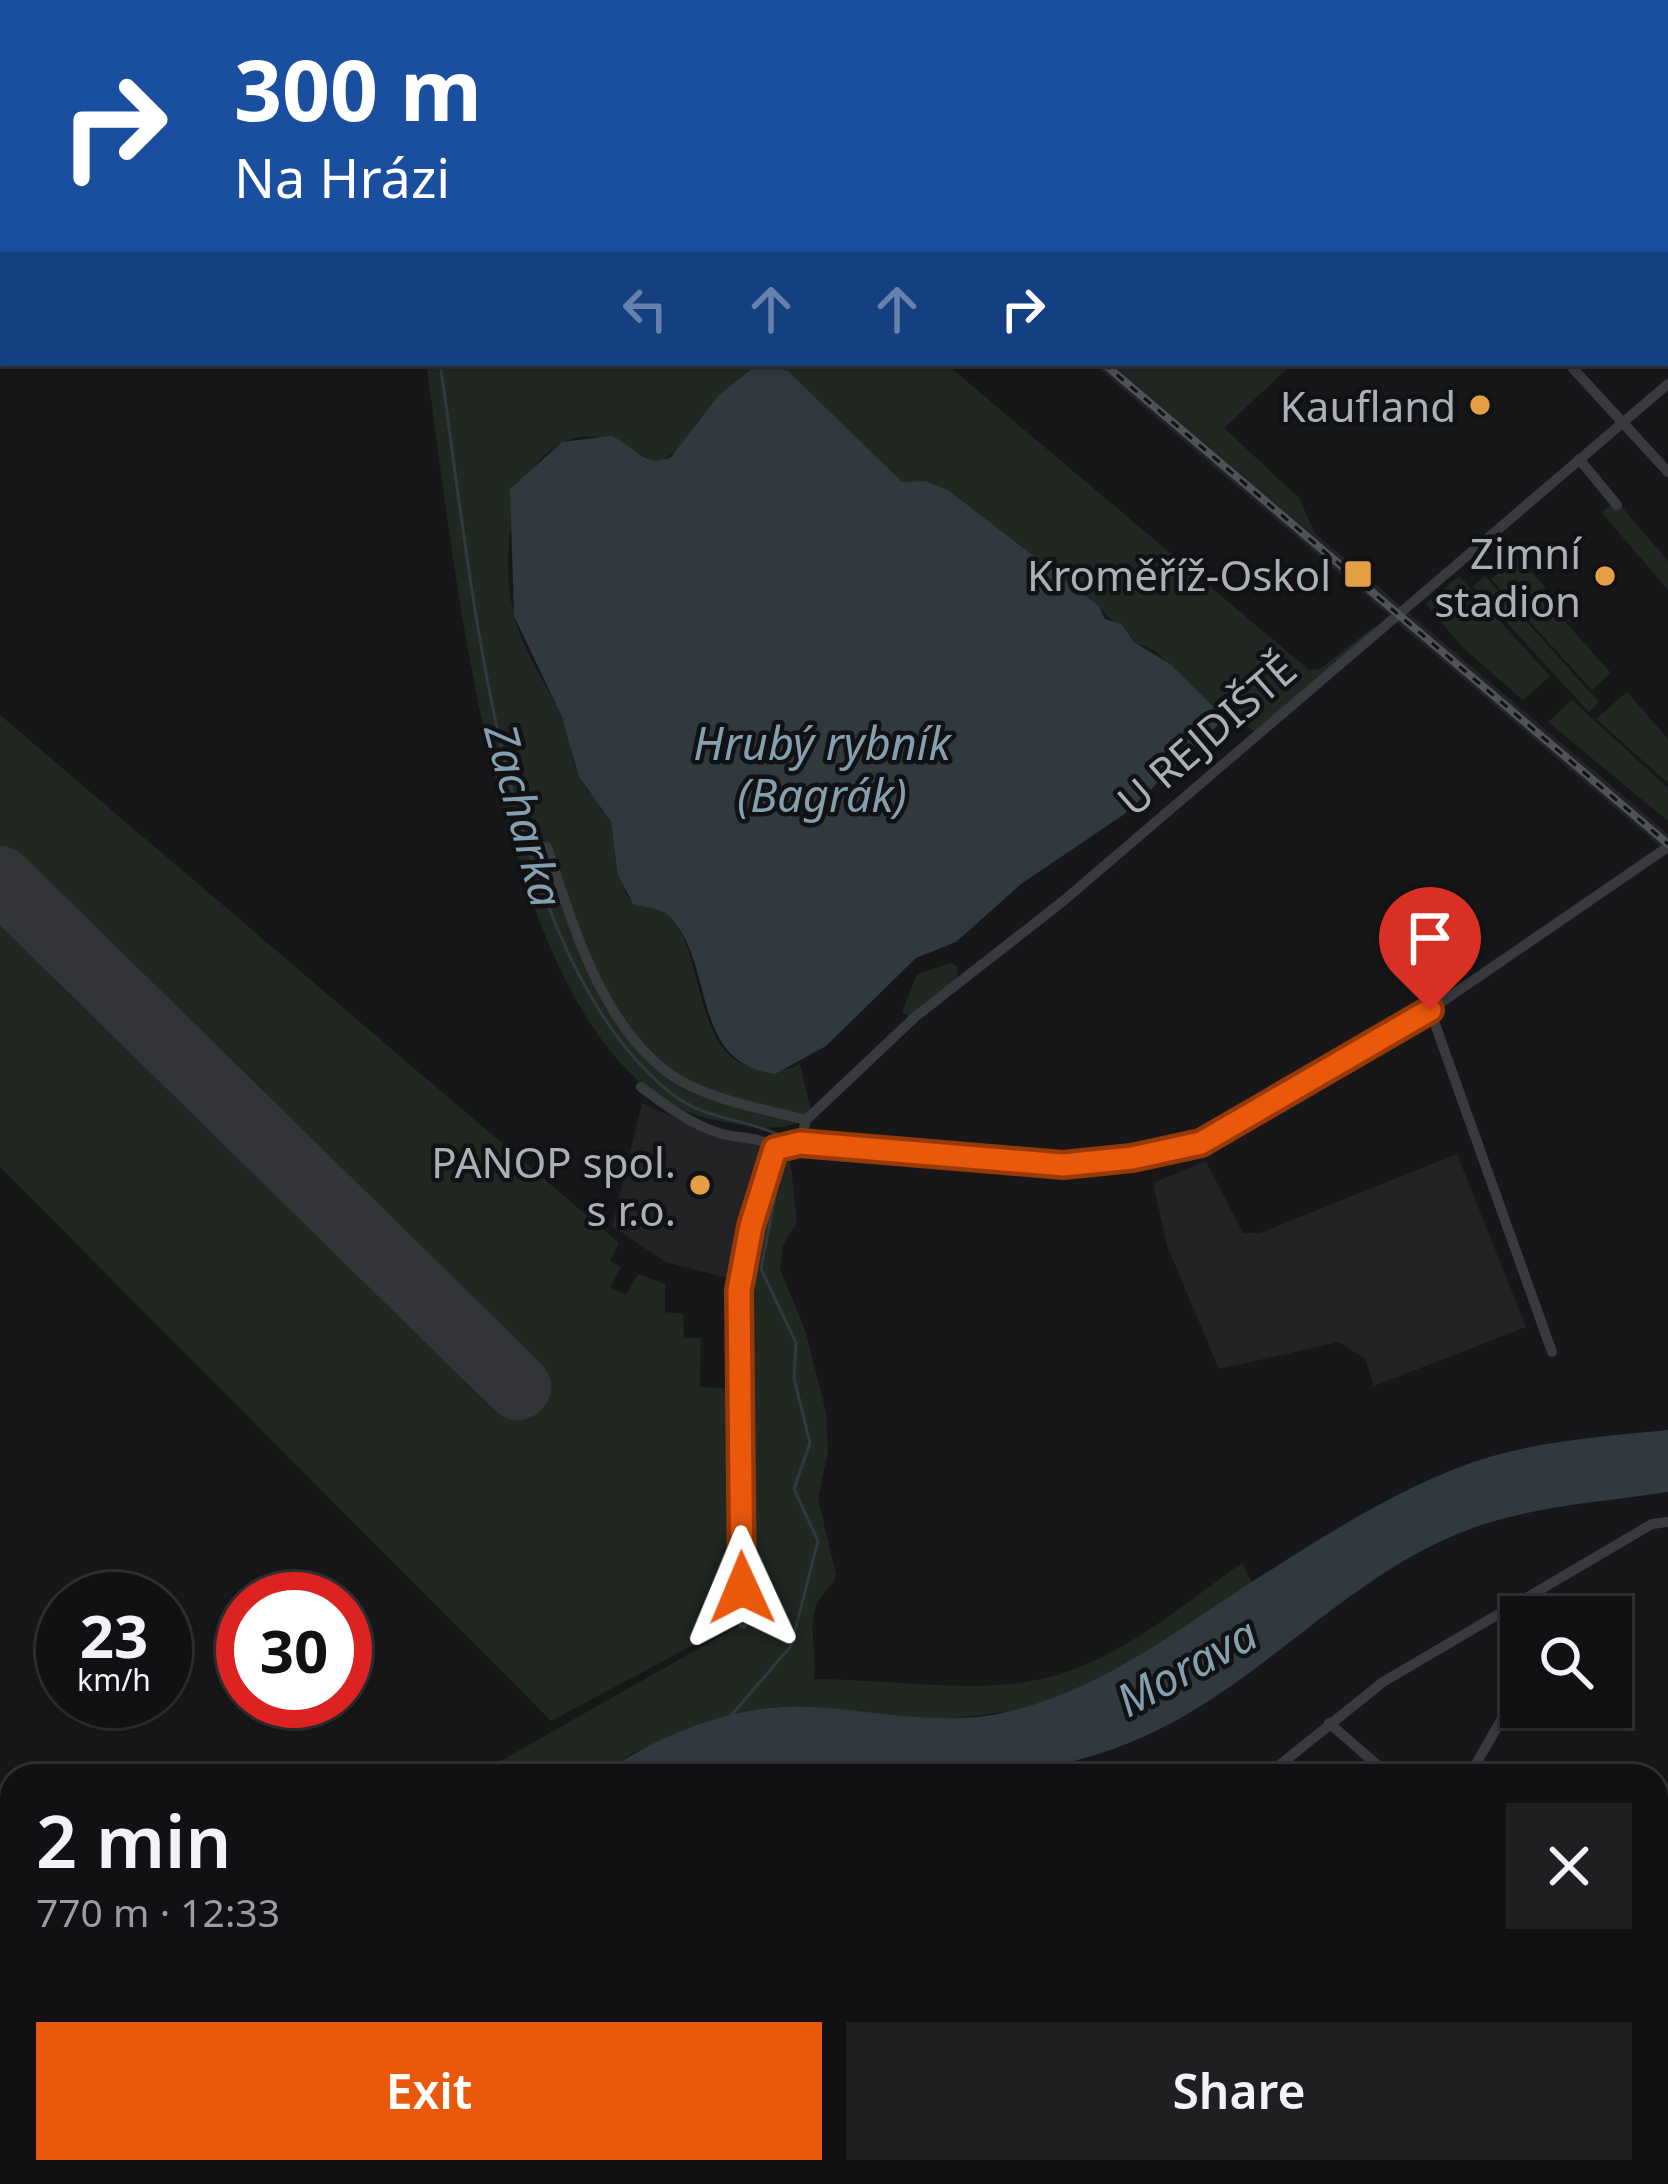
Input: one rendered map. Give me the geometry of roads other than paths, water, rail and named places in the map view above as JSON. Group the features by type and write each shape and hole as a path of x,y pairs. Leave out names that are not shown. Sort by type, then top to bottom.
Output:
{"street":[{"path":"1571,366 1668,472"},
{"name":"U REJDIŠTĚ","path":"806,1120 915,1017 1044,916 1256,733 1471,557 1668,384"},
{"path":"1579,458 1618,505"},
{"path":"547,847 582,948 633,1036 667,1072 806,1120 796,1144"},
{"path":"641,1087 674,1112 718,1133 760,1138 776,1149 796,1144 1063,1165 1201,1143 1430,1010 1668,847"},
{"path":"1430,1010 1552,1352"},
{"path":"742,1624 739,1290 751,1226 776,1149"},
{"path":"1281,1764 1383,1682 1652,1524 1668,1522"},
{"path":"1476,1764 1500,1722"},
{"path":"1329,1724 1376,1764"}],"water":[{"name":"Hrubý rybník (Bagrák)","path":"770,366 788,371 902,482 926,481 948,490 1099,606 1105,619 1121,624 1134,642 1170,664 1216,709 1221,722 1126,813 1021,884 956,942 916,958 826,1046 775,1074 747,1066 728,1051 707,1009 684,936 665,913 633,904 618,875 611,821 579,777 562,717 514,616 510,489 562,442 611,436 647,458 671,457 719,395 750,370"},
{"name":"Morava","path":"1668,1430 1668,1492 1518,1515 1426,1549 1384,1573 1188,1714 1093,1756 1062,1764 618,1764 673,1734 757,1710 812,1707 967,1718 1050,1699 1134,1658 1330,1533 1425,1482 1489,1457 1578,1439"}],"waterway":[{"name":"Zacharka","path":"440,366 465,545 503,755 531,857 567,951 613,1031 671,1093 697,1109 779,1135 783,1145"},
{"path":"442,367 447,366"},
{"name":"Zacharka","path":"728,1719 791,1646 818,1541 794,1489 810,1443 794,1378 796,1343 761,1269 783,1154"}],"railway":[{"path":"1107,366 1668,844"}],"place":[{"name":"Kaufland","path":"1480,405"},
{"name":"Kroměříž-Oskol","path":"1358,574"},
{"name":"Zimní stadion","path":"1605,576"},
{"name":"PANOP spol. s r.o.","path":"700,1185"}]}
